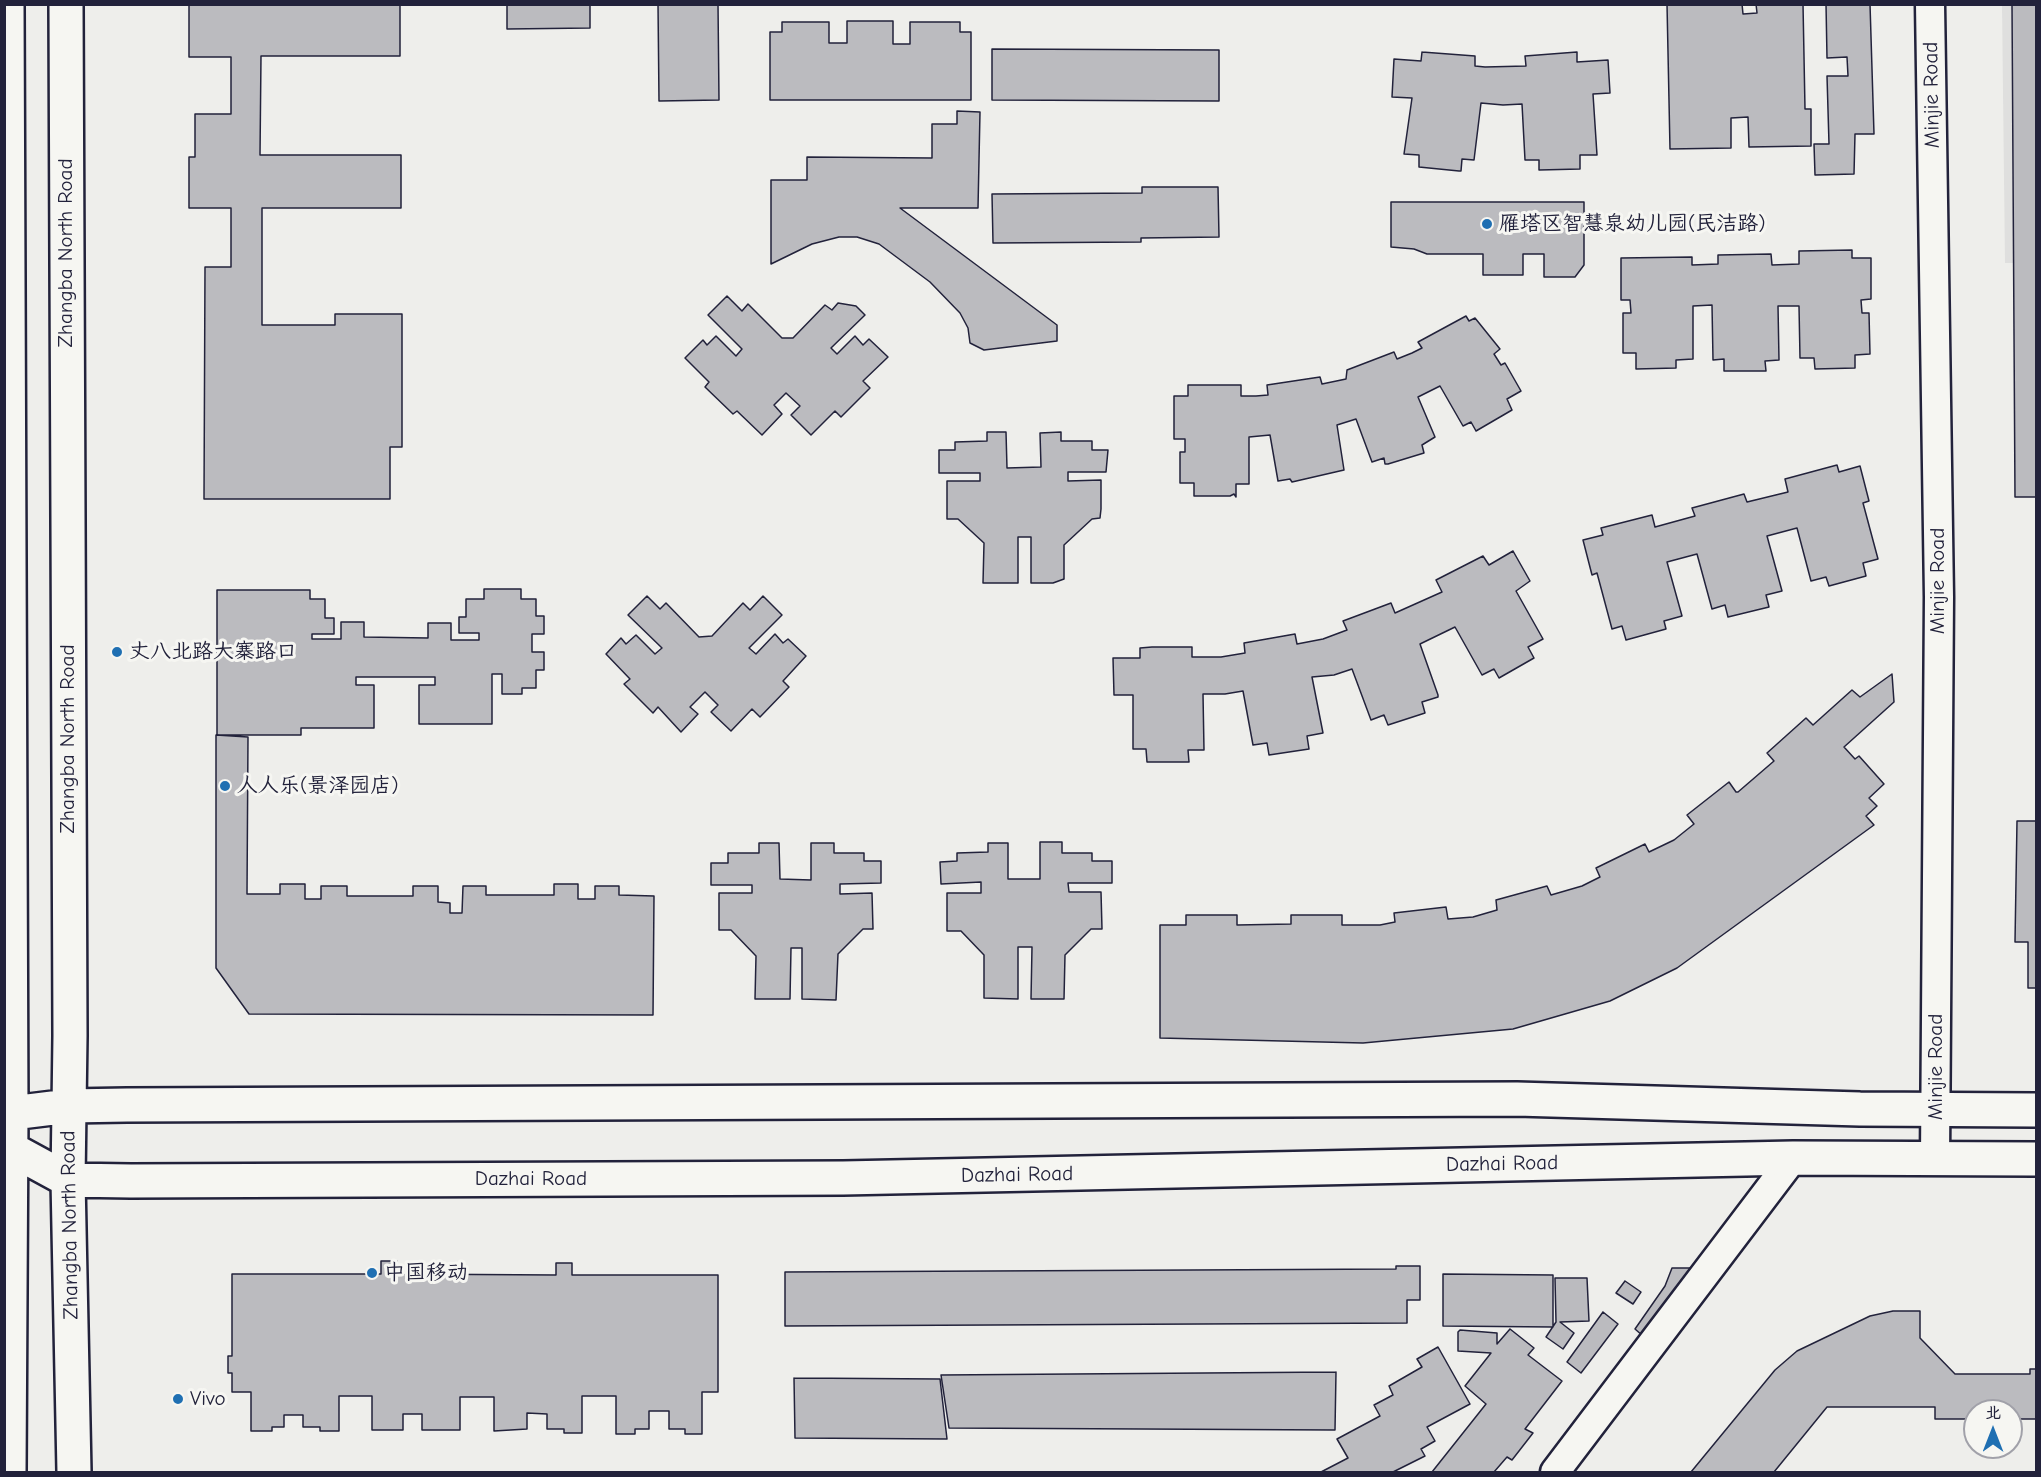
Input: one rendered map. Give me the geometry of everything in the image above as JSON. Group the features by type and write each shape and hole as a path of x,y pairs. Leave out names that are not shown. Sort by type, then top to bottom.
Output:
{"main road":[{"path":"7,4 9,1473"},
{"name":"Zhangba North Road","path":"66,4 68,1180 74,1473"},
{"path":"8,1114 69,1106 1517,1099 1936,1110 2037,1110"},
{"name":"Dazhai Road","path":"8,1149 68,1180 843,1178 1793,1158 2037,1159"}],"street":[{"name":"Minjie Road","path":"1930,4 1939,597 1935,1158"},
{"path":"1555,1473 1793,1158"}],"shaded area":[{"path":"2002,5 2036,5 2036,263 2005,263"}],"building":[{"path":"189,4 400,4 400,56 261,56 260,155 401,155 401,208 262,208 262,325 335,325 335,314 402,314 402,447 390,447 390,499 204,499 205,267 231,267 231,208 189,208 189,157 195,157 195,114 231,114 231,57 189,57"},
{"path":"507,4 590,4 590,28 507,29"},
{"path":"658,4 718,4 719,100 659,101"},
{"path":"1667,4 1742,4 1743,14 1757,13 1756,4 1803,4 1805,109 1811,109 1811,146 1749,147 1748,117 1731,118 1731,148 1670,149"},
{"path":"1826,4 1870,4 1874,134 1855,134 1854,174 1815,175 1814,144 1829,144 1827,76 1848,76 1847,57 1827,58"},
{"path":"2012,4 2036,4 2036,497 2015,497"},
{"path":"847,21 893,21 893,44 910,44 910,22 960,22 960,32 971,32 971,100 770,100 770,32 782,32 782,22 829,22 829,43 847,43"},
{"path":"992,49 1219,50 1219,101 992,100"},
{"path":"1422,52 1475,56 1475,66 1485,67 1526,66 1525,56 1577,52 1577,62 1608,60 1610,93 1593,94 1597,155 1580,155 1580,169 1539,170 1539,160 1525,160 1522,104 1481,103 1474,160 1462,159 1461,171 1419,167 1419,155 1404,154 1412,98 1392,97 1394,59 1421,61"},
{"path":"957,111 980,112 978,208 900,208 1057,325 1057,341 984,350 970,343 968,328 960,313 930,282 879,244 857,237 839,237 812,244 771,264 771,180 807,180 807,157 932,158 932,124 957,124"},
{"path":"1142,187 1218,187 1219,237 1141,238 1141,242 993,243 992,194 1142,193"},
{"name":"雁塔区智慧泉幼儿园(民洁路)","path":"1391,202 1584,202 1584,265 1575,277 1544,277 1544,254 1523,254 1523,275 1483,275 1483,254 1427,254 1414,249 1391,247"},
{"path":"1852,250 1852,258 1871,258 1871,299 1861,300 1862,313 1869,313 1870,354 1855,355 1855,368 1815,369 1814,358 1800,358 1799,306 1778,306 1779,360 1765,361 1766,371 1724,371 1724,359 1713,360 1712,305 1693,306 1693,359 1676,360 1676,368 1636,369 1636,353 1623,353 1623,313 1631,313 1630,300 1621,300 1621,258 1692,257 1692,265 1718,264 1718,255 1771,254 1772,265 1799,264 1799,251"},
{"path":"727,296 742,311 748,304 782,338 793,338 825,305 832,310 838,303 856,306 865,315 831,348 837,354 855,336 863,345 869,339 888,357 863,381 870,388 841,417 835,411 811,435 791,415 800,406 786,393 774,405 782,414 762,435 737,411 733,414 705,387 709,382 685,358 703,340 707,345 716,336 736,356 742,349 708,315"},
{"path":"1466,316 1469,321 1475,318 1500,349 1494,354 1501,365 1505,363 1521,391 1507,399 1512,410 1476,431 1471,422 1463,426 1440,386 1418,397 1435,437 1422,445 1424,453 1388,464 1385,464 1384,458 1372,462 1356,419 1337,425 1344,470 1292,482 1290,479 1278,481 1270,435 1249,437 1249,484 1236,484 1236,497 1234,494 1194,496 1194,483 1180,483 1180,452 1185,452 1185,439 1174,439 1174,396 1188,396 1188,385 1241,385 1241,396 1256,396 1268,395 1267,385 1320,377 1322,384 1346,379 1347,370 1394,352 1397,359 1422,348 1418,342"},
{"path":"987,432 1006,432 1007,468 1041,467 1040,433 1061,432 1061,441 1092,441 1092,450 1108,450 1106,472 1068,472 1068,481 1101,480 1101,509 1100,518 1092,519 1064,545 1064,579 1053,583 1031,583 1031,537 1018,537 1018,583 983,583 984,543 958,519 947,519 947,481 980,481 980,473 939,473 939,450 955,450 955,442 987,441"},
{"path":"1837,465 1839,472 1860,466 1869,501 1863,503 1878,559 1863,563 1866,576 1829,586 1826,577 1811,581 1797,528 1767,536 1782,591 1766,595 1769,607 1728,617 1725,605 1712,609 1697,554 1667,562 1682,616 1664,621 1666,629 1626,640 1622,626 1612,629 1597,573 1592,575 1583,540 1603,535 1601,528 1652,515 1655,527 1695,516 1692,508 1744,494 1747,502 1788,492 1785,479"},
{"path":"1513,551 1530,581 1516,591 1543,639 1528,647 1534,658 1499,678 1494,669 1482,675 1455,627 1420,644 1438,695 1438,697 1422,702 1425,713 1388,725 1384,715 1371,720 1352,669 1334,675 1312,677 1323,733 1307,736 1309,749 1269,755 1267,743 1253,745 1243,691 1203,694 1204,750 1188,750 1189,762 1147,762 1146,749 1133,749 1133,695 1114,695 1113,658 1140,658 1140,648 1152,647 1192,647 1192,657 1221,657 1245,653 1244,643 1295,634 1297,644 1323,639 1347,630 1343,621 1391,603 1395,613 1442,592 1436,580 1483,556 1489,565"},
{"path":"484,589 521,589 521,599 536,599 536,616 544,616 544,634 532,634 532,652 544,652 544,670 536,670 536,688 522,688 522,694 502,694 502,674 492,674 492,724 419,724 419,685 435,685 435,677 356,677 356,685 374,685 374,728 301,728 301,735 217,735 217,590 310,590 310,599 325,599 325,618 334,618 334,634 312,634 312,639 341,639 341,622 364,622 364,637 428,638 428,623 451,623 451,640 479,640 479,633 459,633 459,617 466,617 466,599 484,599"},
{"path":"647,596 660,609 666,603 699,637 712,636 743,603 750,610 763,596 782,615 749,648 756,654 775,634 783,643 788,639 806,656 783,681 789,687 760,717 752,709 731,731 711,712 718,705 705,692 690,707 698,714 681,732 658,707 653,713 624,684 630,679 606,654 621,638 626,644 636,635 655,654 662,648 628,615"},
{"path":"1892,674 1894,702 1844,747 1855,759 1859,756 1884,784 1869,798 1877,806 1866,816 1874,825 1677,968 1610,1001 1513,1029 1363,1043 1160,1038 1160,925 1186,925 1186,915 1237,915 1237,925 1291,924 1291,915 1342,915 1342,925 1380,925 1395,922 1394,913 1446,907 1448,919 1473,917 1497,910 1496,900 1547,886 1551,895 1582,886 1600,877 1596,868 1645,844 1649,852 1674,840 1694,824 1687,815 1729,782 1738,792 1774,761 1767,753 1806,718 1813,725 1852,690 1860,697"},
{"path":"216,735 248,737 247,894 280,894 280,884 305,884 305,899 321,899 321,886 347,886 347,896 413,896 413,886 438,886 438,902 450,903 450,913 462,913 463,886 486,886 486,895 554,895 554,884 578,884 578,899 595,899 595,886 619,886 619,895 654,896 653,1015 249,1014 216,968"},
{"path":"2017,821 2036,821 2036,988 2028,988 2028,942 2015,942"},
{"path":"1040,842 1062,842 1062,853 1092,853 1092,861 1112,861 1112,883 1068,883 1069,892 1101,892 1102,929 1091,929 1065,955 1064,999 1031,999 1032,947 1018,947 1018,999 984,998 984,955 961,931 947,931 947,893 981,893 981,882 941,884 940,862 957,861 957,853 988,852 988,843 1008,843 1008,879 1040,879"},
{"path":"759,843 779,843 780,879 811,880 811,843 834,843 834,853 864,853 864,861 881,861 881,883 840,884 840,894 872,893 873,929 863,929 838,954 836,1000 802,999 802,948 791,948 790,999 755,999 756,956 731,930 719,930 719,893 752,893 752,885 711,885 711,863 728,863 728,853 759,853"},
{"path":"381,1261 397,1261 397,1274 556,1275 556,1263 572,1263 572,1275 718,1275 718,1392 702,1392 702,1434 685,1434 685,1429 669,1429 669,1411 649,1411 649,1429 635,1429 635,1434 616,1434 616,1396 582,1396 582,1433 564,1433 564,1429 547,1429 547,1414 527,1413 527,1429 494,1431 494,1397 460,1397 460,1430 422,1430 422,1414 403,1414 403,1430 372,1430 372,1396 339,1396 339,1431 320,1431 320,1427 303,1427 303,1415 284,1415 284,1427 272,1427 272,1431 251,1431 251,1392 232,1392 232,1373 228,1373 228,1356 232,1356 232,1274 381,1274"},
{"path":"1396,1266 1420,1266 1420,1300 1407,1300 1407,1323 785,1326 785,1272 1396,1269"},
{"path":"1672,1268 1697,1268 1643,1336 1635,1329 1665,1286"},
{"path":"1443,1274 1553,1275 1553,1327 1443,1326"},
{"path":"1555,1278 1587,1278 1589,1321 1560,1322 1574,1333 1563,1349 1546,1337 1556,1322"},
{"path":"1625,1281 1641,1292 1633,1304 1616,1293"},
{"path":"1893,1311 1920,1311 1920,1338 1955,1374 2030,1374 2030,1369 2036,1369 2036,1419 2023,1419 2023,1399 1963,1399 1963,1419 1935,1419 1935,1407 1827,1407 1774,1472 1691,1472 1775,1370 1797,1351 1870,1316"},
{"path":"1603,1312 1618,1324 1581,1373 1567,1362"},
{"path":"1510,1329 1534,1348 1528,1355 1562,1381 1525,1429 1533,1433 1512,1460 1507,1457 1494,1472 1432,1472 1486,1404 1465,1386 1491,1353 1458,1351 1458,1332 1460,1330 1497,1333 1497,1344"},
{"path":"1438,1347 1470,1404 1427,1427 1435,1441 1421,1449 1425,1456 1393,1472 1321,1472 1348,1458 1337,1439 1380,1416 1374,1405 1393,1395 1389,1386 1422,1367 1417,1359"},
{"path":"1336,1372 1335,1430 949,1428 941,1375"},
{"path":"794,1378 940,1379 947,1439 795,1438"}],"place":[{"name":"雁塔区智慧泉幼儿园(民洁路)","path":"1487,224"},
{"name":"丈八北路大寨路口","path":"117,652"},
{"name":"人人乐(景泽园店)","path":"225,786"},
{"name":"中国移动","path":"372,1273"},
{"name":"Vivo","path":"178,1399"}]}
